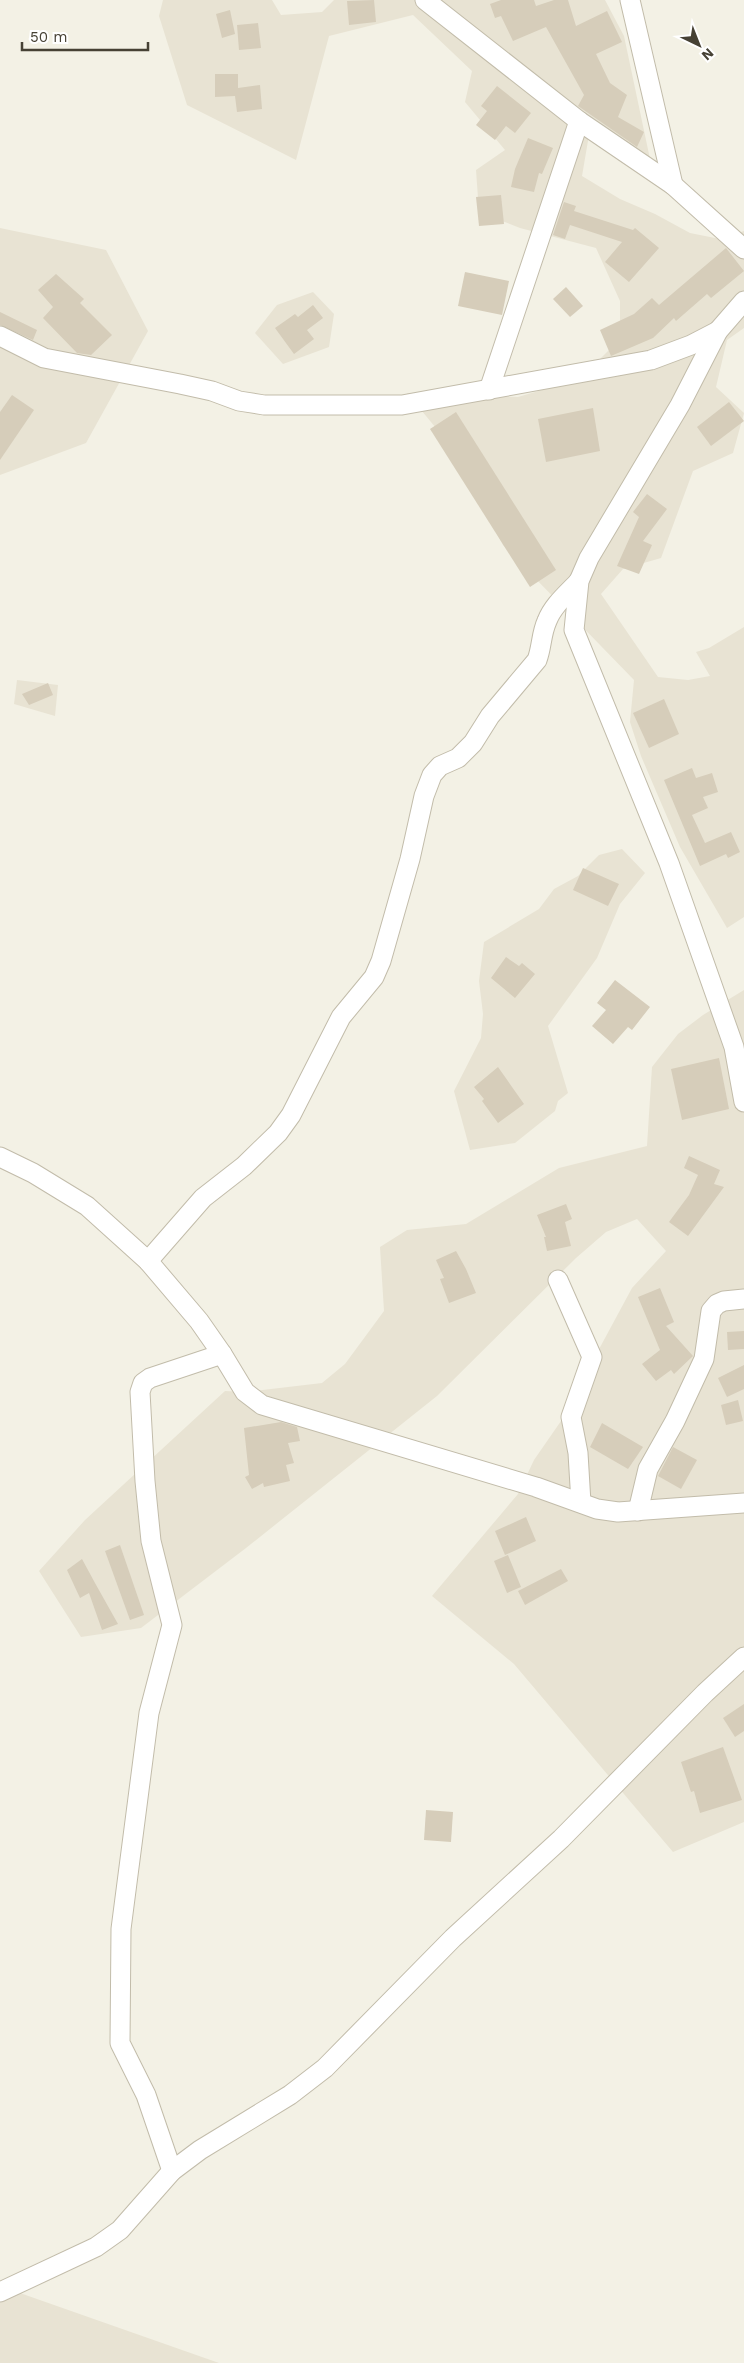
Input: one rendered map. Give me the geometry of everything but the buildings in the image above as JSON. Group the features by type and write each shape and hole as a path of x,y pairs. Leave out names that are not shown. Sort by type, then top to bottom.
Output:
{"street":[{"path":"425,0 579,121 672,184 744,249"},
{"path":"630,0 672,184"},
{"path":"489,390 579,121"},
{"path":"574,630 579,581 589,558 680,405 718,330 744,302"},
{"path":"0,336 44,358 212,391 239,401 264,405 402,405 652,360 691,345 718,330"},
{"path":"148,1261 203,1198 244,1166 278,1133 291,1114 341,1017 374,977 381,961 410,859 424,796 432,775 440,766 458,758 473,743 490,716 537,660 547,620 557,604 579,581"},
{"path":"557,604 574,630 669,863 734,1047 744,1102"},
{"path":"0,1157 33,1173 87,1206 148,1261 199,1321 245,1392 262,1405 436,1456 611,1511 638,1511 744,1503"},
{"path":"558,1280 592,1357 572,1417 578,1453 582,1503"},
{"path":"638,1511 648,1469 675,1421 704,1358 711,1311 716,1304 724,1301 744,1299"},
{"path":"172,2171 146,2095 120,2042 121,1929 149,1713 172,1625 151,1541 140,1392 150,1378 222,1354"},
{"path":"0,2292 96,2247 120,2230 172,2171 200,2150 290,2095 324,2068 453,1938 561,1838 744,1657"}],"shaded area":[{"path":"163,0 272,0 281,15 322,12 334,0 605,0 624,36 650,159 589,135 582,176 620,199 655,214 690,233 720,239 744,231 744,328 727,340 716,387 744,413 733,453 693,471 661,558 623,569 601,594 658,677 688,680 710,676 696,652 709,648 744,627 744,917 727,928 680,847 641,756 630,722 634,680 503,545 450,445 407,393 518,397 580,379 620,339 620,301 596,248 520,228 479,212 476,170 505,150 465,102 472,71 413,15 329,36 296,160 187,105 159,16"},
{"path":"0,228 106,250 148,331 86,443 0,475"},
{"path":"313,292 334,314 329,347 283,364 255,333 277,305"},
{"path":"17,680 58,685 55,716 14,704"},
{"path":"622,849 645,873 620,904 597,958 548,1026 568,1093 558,1101 555,1111 515,1143 470,1150 454,1091 481,1038 483,1014 479,981 484,942 539,909 554,889 578,876 599,855"},
{"path":"744,990 744,1822 673,1852 514,1664 432,1596 518,1494 534,1460 579,1395 591,1364 632,1288 666,1251 637,1219 606,1232 576,1258 437,1396 246,1548 141,1628 81,1637 39,1571 85,1520 225,1391 245,1392 322,1383 345,1364 384,1311 380,1247 407,1230 466,1224 559,1168 647,1146 652,1067 678,1034 703,1015"},
{"path":"0,2286 219,2363 0,2363"}]}
